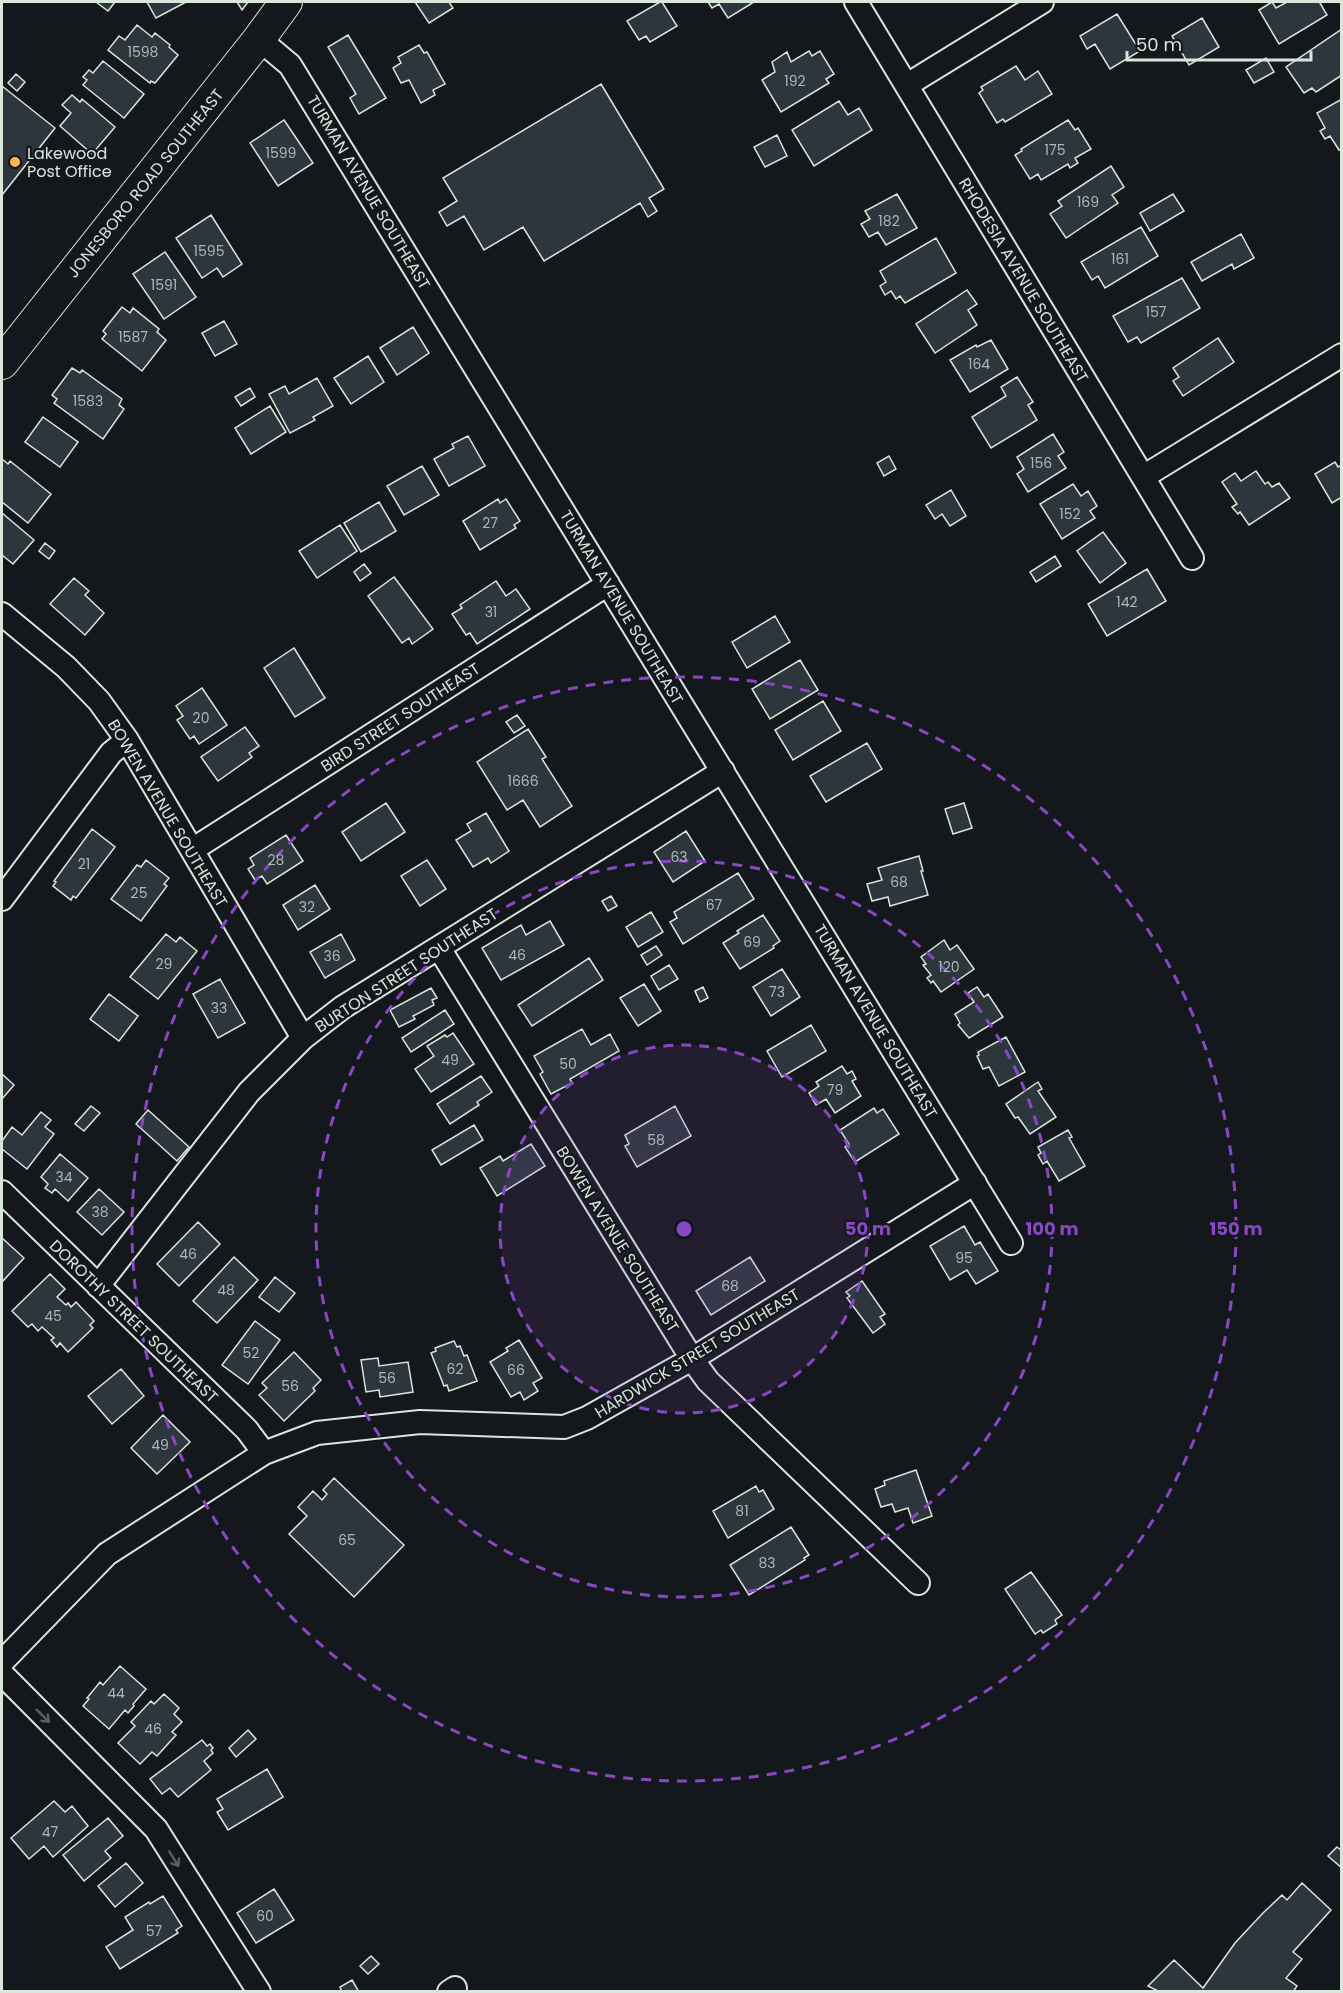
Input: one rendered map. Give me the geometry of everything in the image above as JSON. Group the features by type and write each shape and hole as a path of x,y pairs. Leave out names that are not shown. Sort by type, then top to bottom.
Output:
{"main road":[{"name":"JONESBORO ROAD SOUTHEAST","path":"6,349 260,39 286,2"}],"street":[{"name":"RHODESIA AVENUE SOUTHEAST","path":"856,2 1192,558"},
{"path":"907,85 1042,2"},
{"name":"TURMAN AVENUE SOUTHEAST","path":"260,39 290,65 1011,1243"},
{"path":"1143,477 1341,355"},
{"name":"BIRD STREET SOUTHEAST","path":"192,850 608,584"},
{"name":"BOWEN AVENUE SOUTHEAST","path":"2,614 66,667 99,701 127,740 303,1038"},
{"path":"2,899 111,753 127,740"},
{"name":"BURTON STREET SOUTHEAST","path":"98,1286 249,1092 303,1038 343,1007 723,771"},
{"name":"BOWEN AVENUE SOUTHEAST","path":"439,948 692,1359 708,1381 918,1583"},
{"name":"HARDWICK STREET SOUTHEAST","path":"2,1662 107,1554 264,1453 317,1433 420,1422 564,1427 587,1418 692,1359 975,1183"},
{"name":"DOROTHY STREET SOUTHEAST","path":"2,1192 247,1431 264,1453"},
{"path":"2,1674 156,1829 259,1992"}],"building":[{"path":"96,2 115,2 108,11"},
{"path":"147,2 186,2 156,18"},
{"path":"237,2 248,2 242,10"},
{"path":"415,2 449,2 453,8 429,23"},
{"path":"660,2 677,26 650,42 646,36 639,40 627,21"},
{"path":"708,2 754,2 728,18 719,4 712,8"},
{"path":"1272,2 1276,8 1287,2 1322,2 1320,3 1327,15 1279,44 1259,10"},
{"path":"1117,14 1140,51 1110,69 1095,44 1087,49 1080,36"},
{"path":"1202,18 1219,47 1189,65 1172,36"},
{"path":"137,25 152,37 155,33 178,55 155,83 151,81 150,83 108,50 119,36 125,40"},
{"path":"1342,29 1342,75 1316,92 1312,88 1304,93 1286,67"},
{"path":"348,35 386,98 359,114 350,98 356,94 328,47"},
{"path":"419,45 424,53 427,52 445,84 433,90 435,95 421,103 409,80 401,83 393,68 401,63 398,57"},
{"path":"809,51 812,56 820,51 834,74 826,79 829,83 781,112 762,80 775,72 772,62 787,52 791,62"},
{"path":"1266,58 1274,72 1254,83 1246,70"},
{"path":"103,61 144,94 124,118 83,85 87,80 83,77 89,70 93,73"},
{"path":"1016,66 1025,80 1038,71 1052,94 1005,122 1003,119 997,123 979,93 983,90 981,87"},
{"path":"16,74 25,82 17,91 8,83"},
{"path":"601,84 664,189 649,198 657,211 648,217 640,203 544,261 523,227 484,250 464,216 447,226 439,212 457,201 443,178"},
{"name":"Lakewood Post Office","path":"2,86 55,128 2,195"},
{"path":"72,95 80,102 82,99 115,127 92,154 60,126 71,113 62,105"},
{"path":"1342,99 1342,149 1339,150 1330,136 1325,139 1320,131 1325,128 1317,113"},
{"path":"839,101 848,115 859,108 872,130 814,166 792,130"},
{"path":"284,120 313,163 278,186 250,143"},
{"path":"1068,120 1075,130 1078,128 1091,149 1075,158 1078,163 1070,168 1068,164 1041,180 1038,174 1030,179 1015,155"},
{"path":"777,135 787,156 765,167 754,147"},
{"path":"1111,166 1124,187 1112,195 1118,203 1066,238 1050,214 1062,206 1058,201"},
{"path":"897,194 917,228 886,245 878,232 869,237 861,224 870,219 865,211"},
{"path":"1173,194 1184,211 1150,231 1140,213"},
{"path":"211,215 242,264 223,277 217,268 202,278 176,238"},
{"path":"1141,227 1158,256 1105,288 1098,276 1092,280 1081,262"},
{"path":"1241,234 1254,258 1234,269 1232,264 1202,281 1191,262"},
{"path":"936,238 956,273 905,303 900,296 896,299 891,291 885,295 880,286 886,282 880,271"},
{"path":"165,252 196,297 164,319 133,274"},
{"path":"1182,278 1200,308 1141,343 1137,337 1128,342 1113,316"},
{"path":"967,290 977,304 968,310 977,325 935,353 916,324"},
{"path":"122,307 130,313 133,308 159,329 157,332 166,340 142,371 102,339 106,334 103,331"},
{"path":"224,321 237,344 215,356 202,333"},
{"path":"413,327 429,353 397,375 380,348"},
{"path":"1218,338 1234,362 1183,396 1173,381 1179,377 1173,368"},
{"path":"991,340 1008,369 970,392 950,360 976,345 977,347"},
{"path":"368,356 384,382 351,404 334,378"},
{"path":"72,368 80,373 82,370 122,399 119,405 124,409 103,439 54,403 57,399 52,395"},
{"path":"1017,377 1033,402 1028,405 1037,420 991,448 972,417 1006,396 1001,387"},
{"path":"317,378 333,406 313,417 315,420 290,433 269,394 285,386 289,394"},
{"path":"250,388 255,397 241,406 235,397"},
{"path":"270,406 286,432 251,454 235,428"},
{"path":"43,417 78,442 60,467 25,442"},
{"path":"1053,434 1064,452 1058,456 1066,468 1028,492 1017,474 1024,469 1017,457"},
{"path":"468,436 485,466 449,486 434,459 454,448 452,444"},
{"path":"889,456 896,469 884,476 877,463"},
{"path":"2,459 8,464 10,461 51,494 28,523 2,502"},
{"path":"1335,462 1338,467 1342,465 1342,497 1332,503 1315,474"},
{"path":"422,466 439,495 404,515 387,486"},
{"path":"1256,471 1265,484 1268,482 1272,487 1279,483 1290,498 1249,525 1240,512 1238,514 1232,507 1237,504 1222,482 1235,473 1241,481"},
{"path":"1073,484 1081,496 1088,491 1097,506 1090,511 1095,518 1062,539 1040,504"},
{"path":"951,490 966,516 950,526 942,514 935,519 926,505"},
{"path":"498,499 500,503 506,499 520,521 514,525 516,528 480,550 463,521"},
{"path":"379,502 396,531 361,552 344,523"},
{"path":"2,513 34,540 13,564 2,555"},
{"path":"340,525 357,551 317,578 299,551"},
{"path":"1103,532 1126,563 1100,583 1077,551"},
{"path":"45,543 55,551 49,559 39,551"},
{"path":"1055,556 1061,566 1036,582 1030,572"},
{"path":"364,564 371,573 360,581 354,572"},
{"path":"1147,569 1166,601 1107,636 1088,604"},
{"path":"394,577 433,629 412,644 409,638 402,643 368,596"},
{"path":"74,578 89,591 85,595 104,613 85,635 50,604"},
{"path":"496,581 506,596 516,589 530,609 477,644 470,633 466,635 452,614 462,608 460,605"},
{"path":"775,616 790,642 747,668 732,642"},
{"path":"294,648 325,698 295,717 264,668"},
{"path":"800,660 818,690 770,719 752,689"},
{"path":"202,688 227,725 199,744 194,736 190,739 177,720 183,716 176,706"},
{"path":"823,701 841,731 793,760 775,730"},
{"path":"517,715 525,726 514,733 506,722"},
{"path":"245,727 259,746 249,753 252,757 218,781 201,757"},
{"path":"528,729 546,757 542,759 572,806 540,827 523,800 507,810 477,762"},
{"path":"867,743 882,769 826,802 810,776"},
{"path":"386,803 405,832 361,861 342,832"},
{"path":"964,803 972,828 953,834 945,809"},
{"path":"486,813 509,851 491,863 488,858 473,867 456,840 471,831 467,824"},
{"path":"92,829 115,847 76,898 73,896 71,900 53,886 56,882 54,881"},
{"path":"686,831 705,861 673,882 654,852"},
{"path":"286,835 303,861 267,884 262,876 255,880 248,869 254,865 250,858"},
{"path":"919,856 928,895 890,906 888,897 872,901 867,884 882,880 878,868"},
{"path":"146,860 169,878 164,884 167,886 141,921 111,899 137,865 141,867"},
{"path":"427,860 446,889 420,906 401,876"},
{"path":"738,873 754,899 683,944 670,922 677,918 674,912"},
{"path":"315,885 330,909 298,930 283,905"},
{"path":"611,896 617,906 608,911 602,901"},
{"path":"651,912 663,932 638,947 626,927"},
{"path":"763,915 780,941 773,946 774,948 740,969 723,943 739,933 737,931"},
{"path":"550,921 564,945 501,980 482,948 521,925 526,935"},
{"path":"166,934 176,942 180,937 197,951 158,999 130,977"},
{"path":"341,934 355,960 325,978 310,952"},
{"path":"944,940 950,950 957,945 974,969 941,992 933,981 931,983 927,978 931,975 923,965 926,964 921,957"},
{"path":"656,946 662,955 647,965 641,955"},
{"path":"589,958 603,980 532,1026 518,1005"},
{"path":"669,965 678,979 659,990 651,976"},
{"path":"782,969 800,997 771,1016 753,987"},
{"path":"220,979 245,1023 218,1038 193,994"},
{"path":"644,984 661,1011 638,1026 620,998"},
{"path":"703,987 708,998 700,1002 695,991"},
{"path":"977,987 984,997 988,994 1003,1017 969,1038 958,1025 960,1023 955,1014 974,1002 968,993"},
{"path":"431,988 437,998 432,1000 434,1005 413,1016 415,1019 399,1027 390,1010"},
{"path":"109,994 138,1016 119,1041 90,1019"},
{"path":"445,1010 454,1024 411,1052 402,1038"},
{"path":"811,1025 826,1051 782,1077 767,1051"},
{"path":"582,1029 591,1045 610,1034 619,1051 570,1079 572,1083 551,1094 540,1074 543,1072 534,1056"},
{"path":"453,1033 474,1064 431,1092 415,1069 434,1056 427,1046"},
{"path":"1006,1037 1025,1072 999,1086 989,1067 983,1069 977,1056 978,1052"},
{"path":"842,1066 847,1074 852,1071 856,1079 852,1081 861,1096 835,1113 826,1099 816,1105 809,1093 819,1086 816,1082"},
{"path":"2,1074 14,1085 2,1099"},
{"path":"481,1076 492,1092 477,1102 479,1105 450,1124 437,1104"},
{"path":"1038,1082 1042,1089 1038,1091 1056,1117 1030,1134 1006,1104"},
{"path":"91,1106 100,1113 84,1131 75,1124"},
{"path":"675,1106 691,1136 637,1167 625,1146 629,1144 625,1135"},
{"path":"874,1108 877,1113 883,1109 899,1134 855,1162 845,1147 849,1144 840,1130"},
{"path":"148,1110 189,1147 177,1161 136,1124"},
{"path":"41,1112 51,1120 45,1127 54,1134 27,1169 2,1149 2,1141 12,1127 22,1135"},
{"path":"474,1125 483,1140 441,1165 432,1150"},
{"path":"1068,1130 1072,1137 1069,1138 1085,1166 1059,1181 1047,1161 1043,1164 1038,1155 1041,1153 1038,1147"},
{"path":"531,1144 545,1166 497,1196 480,1168 500,1156 503,1161"},
{"path":"60,1154 88,1178 68,1201 55,1189 52,1193 45,1188 48,1184 41,1177"},
{"path":"99,1189 124,1212 102,1235 77,1212"},
{"path":"198,1222 220,1244 179,1286 157,1264"},
{"path":"964,1226 975,1245 980,1242 998,1271 976,1284 967,1270 950,1280 930,1246"},
{"path":"2,1238 24,1258 2,1282"},
{"path":"234,1257 258,1280 217,1323 193,1301"},
{"path":"750,1257 765,1281 711,1315 696,1291"},
{"path":"50,1274 65,1289 57,1297 71,1307 76,1302 94,1321 90,1325 93,1328 68,1352 60,1343 57,1347 51,1340 54,1338 42,1327 38,1331 32,1324 28,1327 12,1311"},
{"path":"275,1277 295,1293 279,1312 259,1297"},
{"path":"862,1281 885,1314 880,1317 885,1324 873,1333 847,1298 850,1296 846,1292"},
{"path":"255,1321 280,1340 248,1384 222,1365"},
{"path":"519,1340 542,1378 533,1383 538,1391 524,1400 520,1392 511,1397 490,1362 508,1351 506,1348"},
{"path":"454,1341 457,1347 460,1346 464,1356 467,1355 477,1381 449,1391 447,1385 444,1386 431,1353 436,1351 435,1348"},
{"path":"294,1352 321,1380 313,1388 315,1391 284,1421 259,1395 267,1388 262,1383"},
{"path":"378,1358 379,1366 408,1362 413,1392 380,1397 379,1390 366,1392 361,1360"},
{"path":"121,1369 144,1396 112,1424 88,1396"},
{"path":"163,1415 190,1442 157,1474 131,1448"},
{"path":"916,1470 932,1516 913,1523 908,1508 895,1512 892,1504 881,1507 875,1489 885,1485 884,1481"},
{"path":"334,1478 404,1545 354,1597 289,1534 307,1516 298,1507 313,1491 322,1500 327,1494 323,1490"},
{"path":"756,1486 759,1492 763,1490 774,1509 728,1538 713,1511"},
{"path":"791,1527 809,1555 804,1558 805,1560 749,1595 730,1565"},
{"path":"1031,1572 1062,1615 1055,1620 1057,1624 1043,1633 1041,1630 1035,1634 1005,1589"},
{"path":"120,1666 146,1689 128,1713 125,1710 109,1729 83,1706 100,1682 103,1685"},
{"path":"164,1694 179,1708 174,1714 182,1722 172,1732 176,1735 157,1756 152,1752 140,1764 118,1743 135,1726 131,1722 151,1701 154,1704"},
{"path":"248,1730 256,1739 236,1757 229,1748"},
{"path":"202,1740 207,1746 210,1744 213,1748 211,1750 213,1753 204,1761 211,1770 178,1797 170,1788 162,1794 150,1779"},
{"path":"267,1769 283,1797 228,1830 217,1812 223,1809 217,1799"},
{"path":"54,1801 65,1812 72,1806 88,1826 53,1857 44,1846 29,1859 11,1838"},
{"path":"108,1818 123,1836 105,1851 111,1858 84,1881 63,1855"},
{"path":"1337,1847 1342,1851 1342,1868 1328,1856"},
{"path":"126,1863 143,1883 115,1907 98,1886"},
{"path":"1302,1883 1331,1910 1293,1952 1302,1959 1286,1978 1297,1986 1293,1992 1160,1992 1148,1986 1174,1960 1203,1988 1235,1943 1263,1913 1282,1895 1287,1900"},
{"path":"274,1889 294,1920 256,1943 237,1913"},
{"path":"163,1896 182,1926 176,1930 178,1933 120,1969 106,1947 133,1930 125,1917"},
{"path":"371,1956 379,1964 368,1974 360,1966"},
{"path":"352,1980 359,1992 342,1992 340,1987"}],"place":[{"name":"Lakewood Post Office","path":"15,162"}]}
